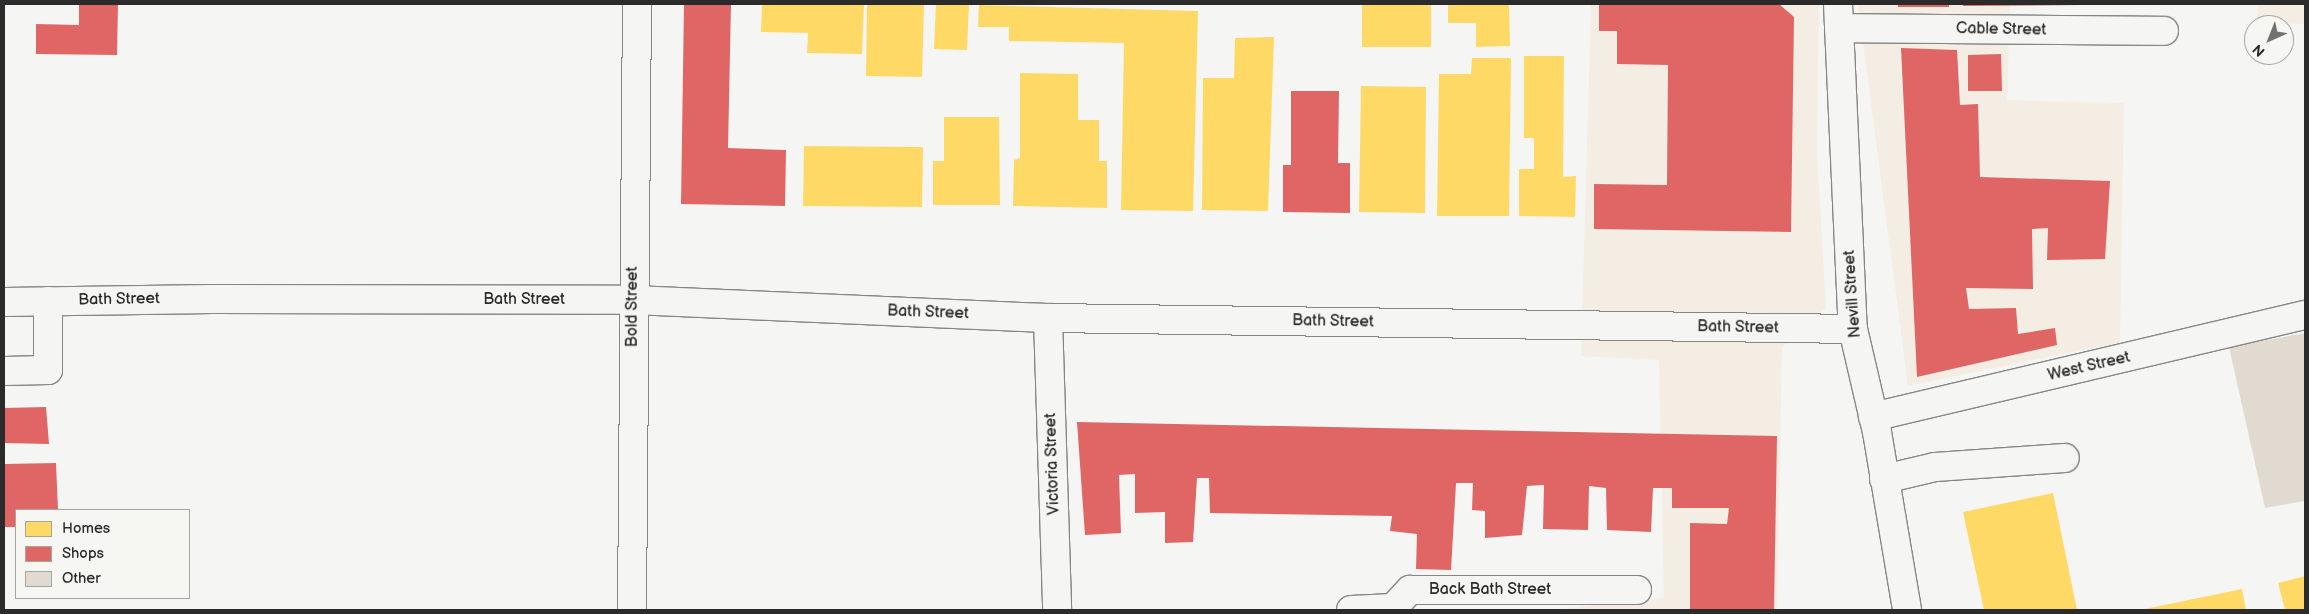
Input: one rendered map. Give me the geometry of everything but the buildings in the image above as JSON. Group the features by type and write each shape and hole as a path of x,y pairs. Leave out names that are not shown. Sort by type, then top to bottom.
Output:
{"street":[{"name":"Bold Street","path":"632,610 636,4"},
{"name":"Cable Street","path":"1839,16 2164,31"},
{"name":"Nevill Street","path":"1839,16 1853,329 1874,418 1908,610"},
{"name":"Bath Street","path":"4,302 212,299 633,300 1048,318 1853,329"},
{"path":"4,370 48,370 48,301"},
{"name":"West Street","path":"1874,418 2305,315"},
{"name":"Victoria Street","path":"1048,318 1057,610"},
{"path":"1884,479 1935,467 2065,458"},
{"name":"Back Bath Street","path":"1351,610 1393,608 1410,590 1637,590"}],"shaded area":[{"path":"1591,4 1819,4 1817,154 1826,308 1782,347 1777,610 1551,610 1664,598 1659,360 1581,356"},
{"path":"1858,4 2010,4 2007,100 2124,103 2120,342 1908,386"},
{"path":"2258,4 2305,4 2305,24 2294,24 2294,15 2257,15"}]}
